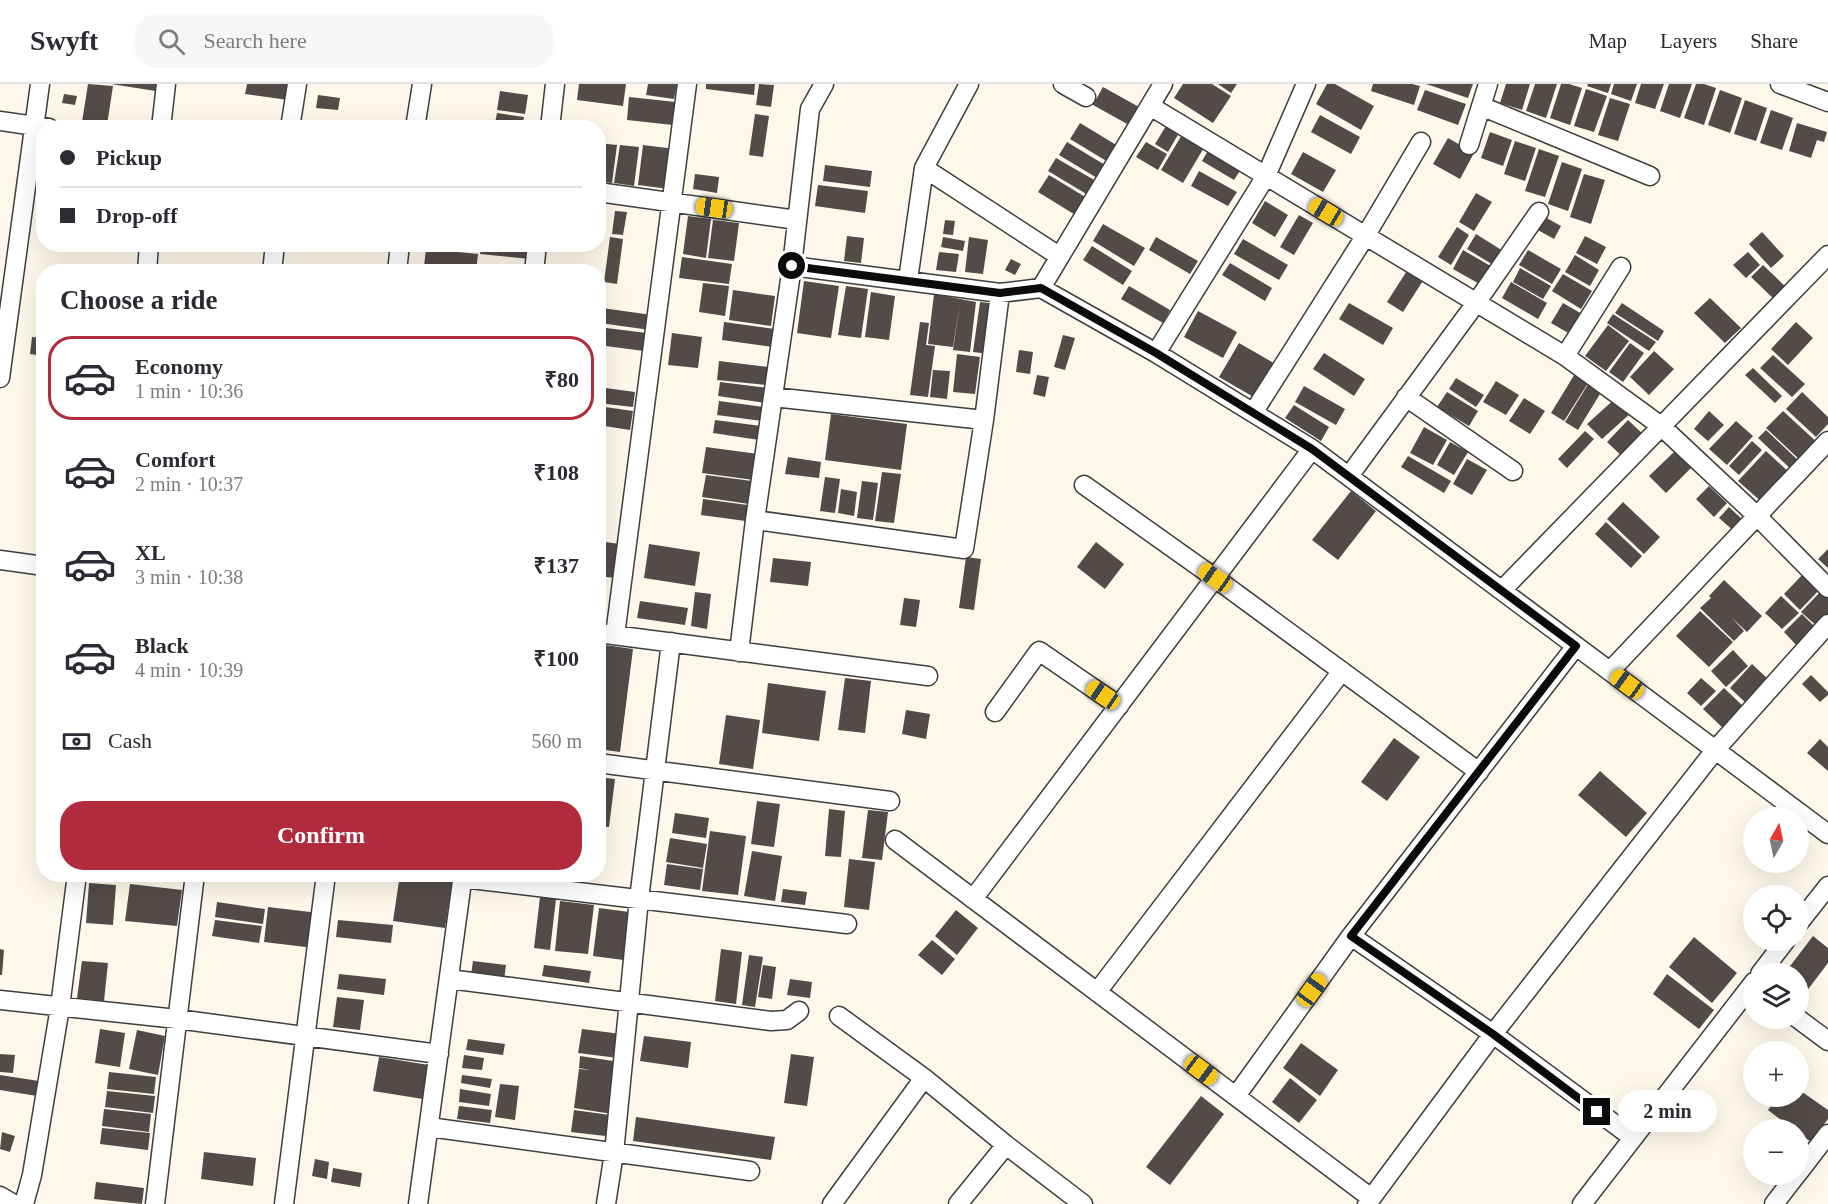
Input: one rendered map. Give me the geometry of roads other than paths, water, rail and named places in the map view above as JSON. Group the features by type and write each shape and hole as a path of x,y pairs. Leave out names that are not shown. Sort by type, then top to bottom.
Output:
{"street":[{"path":"40,84 42,120"},
{"path":"162,120 166,84"},
{"path":"291,120 297,84"},
{"path":"416,120 422,84"},
{"path":"551,120 555,84"},
{"path":"687,84 673,202 607,634 928,676"},
{"path":"739,652 755,520 792,266 810,109 824,84"},
{"path":"908,280 924,168 969,84"},
{"path":"1063,84 1086,97"},
{"path":"1041,288 1163,84"},
{"path":"1156,353 1266,176 1306,84"},
{"path":"1469,145 1488,84"},
{"path":"1780,84 1828,102"},
{"path":"1150,106 1565,356 1661,426 1756,515 1828,588"},
{"path":"1481,106 1650,176"},
{"path":"0,121 36,126"},
{"path":"1253,412 1366,236 1421,142"},
{"path":"0,378 36,163"},
{"path":"924,168 1059,256"},
{"path":"606,193 797,220"},
{"path":"1348,476 1476,303 1539,212"},
{"path":"1502,590 1828,255"},
{"path":"792,266 1000,293 1041,288 1156,353 1312,449 1716,748 1828,834"},
{"path":"1565,356 1621,267"},
{"path":"755,520 964,549 984,420 1000,293"},
{"path":"773,396 984,420"},
{"path":"1406,397 1513,471"},
{"path":"1610,671 1828,441"},
{"path":"973,899 1312,449"},
{"path":"1084,485 1479,772"},
{"path":"0,560 36,565"},
{"path":"895,840 1236,1096 1369,1201 1493,1034 1716,748 1828,624"},
{"path":"606,1204 614,1153 639,899 671,642"},
{"path":"1236,1096 1351,936 1576,646"},
{"path":"995,712 1039,651 1119,706"},
{"path":"1097,992 1342,671"},
{"path":"606,764 890,801"},
{"path":"24,1204 32,1175 60,1007 76,882"},
{"path":"155,1204 194,882"},
{"path":"284,1204 325,882"},
{"path":"418,1204 462,882"},
{"path":"509,882 848,924"},
{"path":"1809,910 1828,886"},
{"path":"1351,936 1493,1034 1632,1137"},
{"path":"448,979 771,1021 788,1020 799,1011"},
{"path":"1582,1204 1743,996"},
{"path":"0,1000 177,1019 439,1054"},
{"path":"839,1016 924,1078 1083,1204"},
{"path":"1809,1027 1828,1041"},
{"path":"832,1204 924,1078"},
{"path":"429,1126 750,1171"},
{"path":"1809,1159 1828,1134"},
{"path":"958,1204 1006,1145"},
{"path":"1774,1204 1789,1185"},
{"path":"0,1196 14,1204"}]}
